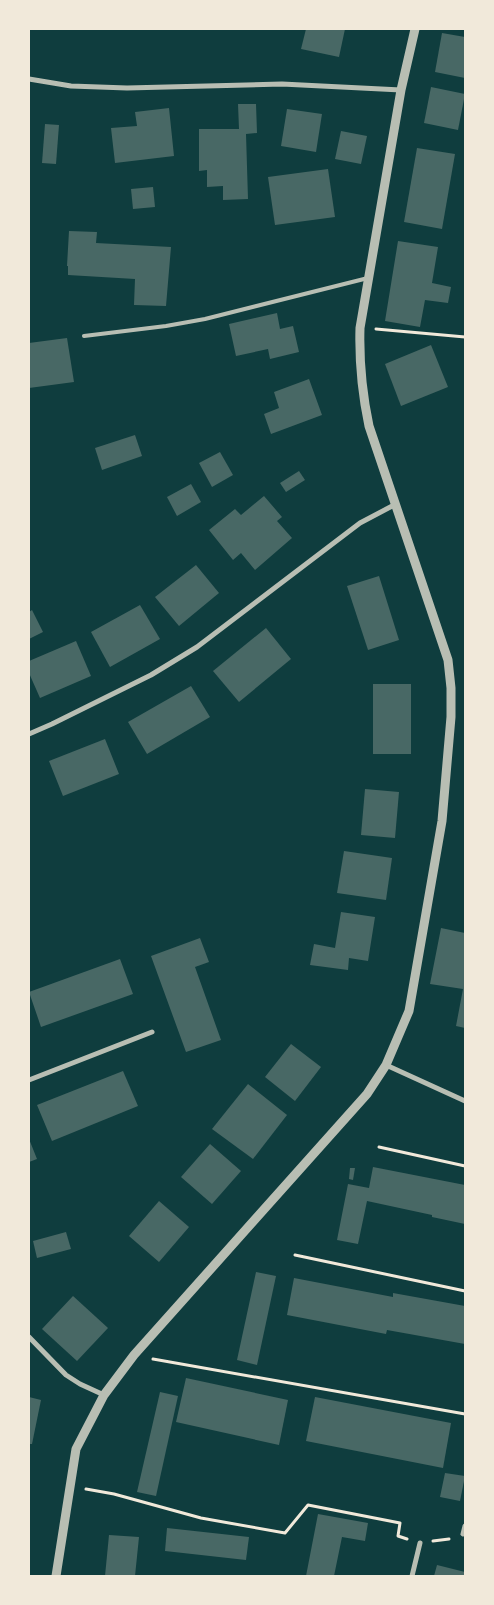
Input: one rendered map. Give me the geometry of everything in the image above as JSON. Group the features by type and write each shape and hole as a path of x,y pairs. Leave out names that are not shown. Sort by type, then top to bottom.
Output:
{"street":[{"path":"56,1576 76,1449 104,1395 134,1355 367,1094 386,1065 409,1012 442,821 452,688 448,660 369,426 362,396 359,358 360,328 401,90 414,29"},
{"path":"29,79 71,86 99,87 176,88 282,84 401,90"},
{"path":"29,734 151,675 196,647 360,523 396,504"},
{"path":"29,1080 152,1032"},
{"path":"386,1065 465,1101"},
{"path":"29,1337 53,1364 80,1384 104,1395"},
{"path":"463,1534 465,1526"},
{"path":"412,1576 420,1543"}],"lane":[{"path":"84,336 166,326 205,319 369,277"}],"path":[{"path":"360,328 465,337"},
{"path":"379,1148 465,1166"},
{"path":"295,1255 465,1291"},
{"path":"134,1355 465,1414"},
{"path":"69,1486 114,1494 201,1518 285,1533 308,1505 400,1523 398,1536 420,1543 451,1539 463,1534"}],"building":[{"path":"306,29 345,29 339,57 301,49"},
{"path":"442,33 465,37 465,78 435,72"},
{"path":"431,87 465,94 458,130 424,123"},
{"path":"238,104 256,104 257,133 246,134 248,199 223,200 223,186 207,187 207,170 199,171 199,129 239,129"},
{"path":"169,108 174,156 115,163 111,128 137,126 135,112"},
{"path":"287,109 322,114 316,152 281,146"},
{"path":"45,124 59,125 56,164 42,163"},
{"path":"341,131 367,136 361,164 335,159"},
{"path":"417,148 455,154 442,229 404,222"},
{"path":"328,169 335,217 275,225 268,177"},
{"path":"153,187 155,207 133,209 131,189"},
{"path":"69,231 97,232 96,243 171,247 166,306 134,305 135,279 68,275"},
{"path":"398,241 438,247 432,283 451,287 448,303 425,300 420,327 385,321"},
{"path":"277,313 280,329 293,326 299,352 270,359 268,349 236,356 229,324"},
{"path":"67,338 74,382 29,388 29,343"},
{"path":"431,345 448,387 401,406 385,364"},
{"path":"309,379 322,415 271,434 264,414 279,408 274,392"},
{"path":"135,435 142,456 102,470 95,448"},
{"path":"220,452 233,475 212,487 199,463"},
{"path":"299,471 305,480 286,492 280,483"},
{"path":"191,484 201,502 177,516 167,497"},
{"path":"264,496 282,517 277,521 292,538 255,570 241,553 233,560 209,530 235,509 241,515"},
{"path":"196,565 219,593 179,626 155,597"},
{"path":"379,576 399,640 368,650 347,586"},
{"path":"140,605 160,639 110,667 91,632"},
{"path":"32,610 43,632 29,639 29,612"},
{"path":"266,628 291,659 239,702 213,671"},
{"path":"76,641 91,676 40,698 29,673 29,661"},
{"path":"373,684 411,684 411,754 373,754"},
{"path":"191,686 210,717 147,754 128,722"},
{"path":"105,739 119,774 63,796 49,761"},
{"path":"365,789 399,792 395,838 361,835"},
{"path":"344,851 392,858 386,900 337,893"},
{"path":"341,912 375,917 368,961 349,958 348,970 310,965 314,944 335,948"},
{"path":"441,928 465,933 465,1028 456,1026 463,989 430,984"},
{"path":"200,938 209,962 195,967 221,1040 186,1052 151,956"},
{"path":"120,959 133,994 41,1027 29,992"},
{"path":"291,1044 321,1067 295,1101 265,1077"},
{"path":"123,1071 138,1106 52,1141 37,1105"},
{"path":"248,1084 287,1115 253,1159 212,1129"},
{"path":"29,1139 37,1159 29,1162"},
{"path":"210,1144 241,1171 212,1204 181,1177"},
{"path":"373,1167 465,1185 465,1224 367,1201 358,1244 337,1240 348,1184 369,1188"},
{"path":"350,1168 355,1168 353,1180 349,1179"},
{"path":"159,1201 189,1227 159,1262 129,1236"},
{"path":"66,1232 71,1249 37,1258 33,1241"},
{"path":"256,1272 276,1276 257,1365 237,1360"},
{"path":"294,1278 393,1297 393,1293 465,1306 465,1344 387,1330 386,1334 287,1315"},
{"path":"73,1296 108,1328 77,1361 42,1329"},
{"path":"186,1378 288,1400 279,1445 176,1422"},
{"path":"160,1392 178,1396 156,1496 137,1492"},
{"path":"29,1397 41,1400 32,1444 29,1444"},
{"path":"315,1397 451,1423 443,1468 306,1441"},
{"path":"445,1473 465,1476 460,1501 440,1497"},
{"path":"318,1514 368,1523 365,1541 342,1537 334,1576 306,1576"},
{"path":"167,1528 249,1537 246,1560 165,1551"},
{"path":"109,1535 139,1537 135,1576 105,1576"},
{"path":"437,1565 465,1572 465,1576 434,1576"}]}
